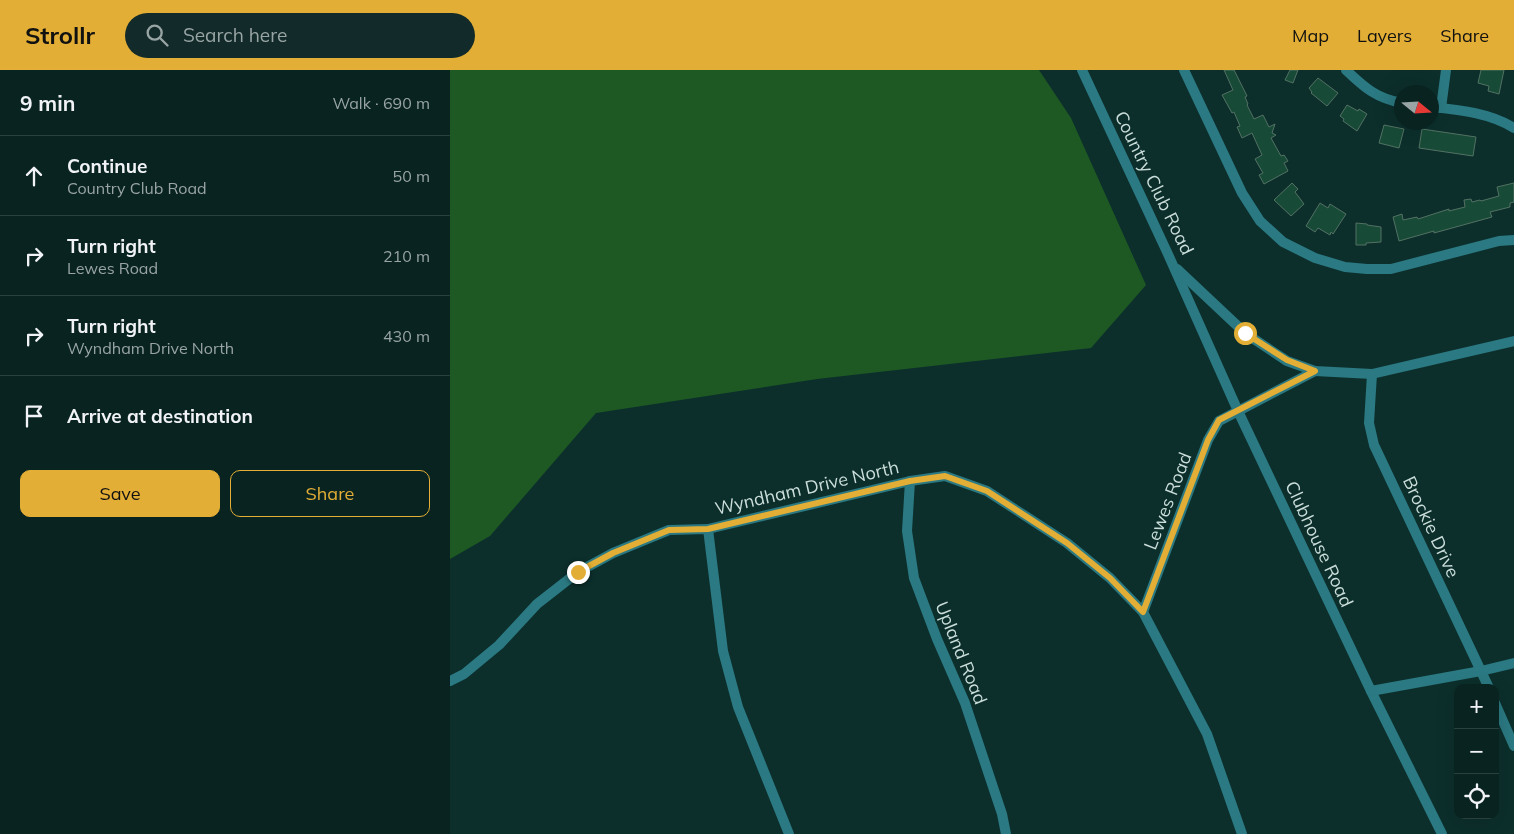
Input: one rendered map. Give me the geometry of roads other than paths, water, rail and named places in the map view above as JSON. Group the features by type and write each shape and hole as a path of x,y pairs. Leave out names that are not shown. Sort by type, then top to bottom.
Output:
{"street":[{"name":"Country Club Road","path":"1082,70 1173,266 1245,333 1287,360 1315,371 1372,374 1514,341"},
{"path":"1184,70 1242,193 1260,221 1283,242 1307,254 1346,268 1391,269 1499,241 1514,240"},
{"path":"1346,70 1364,87 1385,100 1394,102"},
{"path":"1439,97 1446,70"},
{"path":"1439,108 1481,114 1504,122 1514,128"},
{"name":"Clubhouse Road","path":"1173,266 1238,411 1371,691 1442,834"},
{"name":"Lewes Road","path":"1143,612 1208,440 1219,420 1315,371"},
{"name":"Brockie Drive","path":"1372,374 1369,423 1374,445 1487,684"},
{"name":"Wyndham Drive North","path":"450,680 464,674 499,644 537,604 578,572 613,553 669,530 708,529 910,481 945,476 987,491 1067,543 1110,578 1143,612 1207,734 1242,834"},
{"name":"Upland Road","path":"910,481 907,531 914,578 937,639 965,703 1002,814 1006,834"},
{"path":"708,529 723,651 735,698 789,834"},
{"path":"1371,691 1481,671 1514,663"},
{"path":"1499,712 1514,746"}]}
